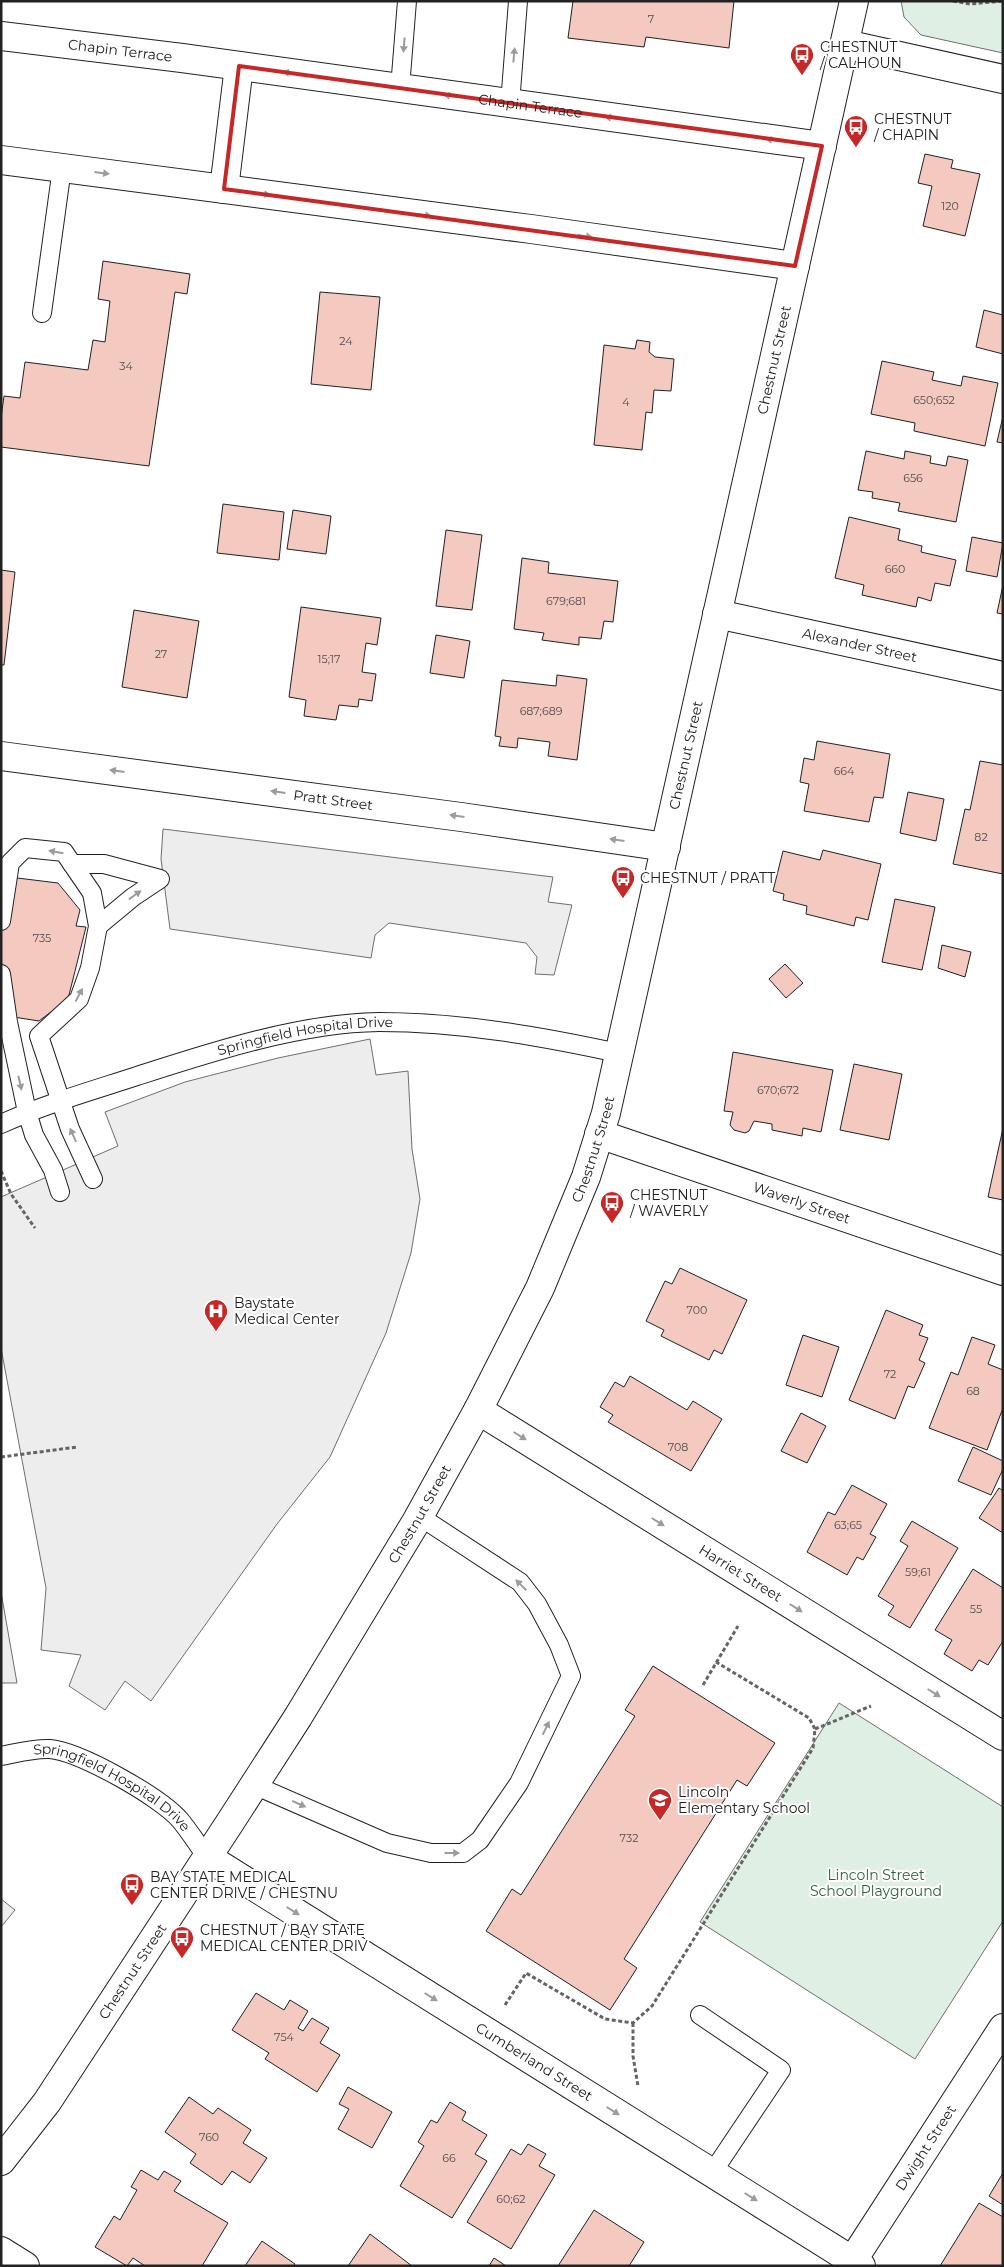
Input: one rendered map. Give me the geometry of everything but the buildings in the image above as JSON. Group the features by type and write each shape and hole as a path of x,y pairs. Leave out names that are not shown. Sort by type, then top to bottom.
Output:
{"street":[{"name":"Chestnut Street","path":"1,2161 47,2102 254,1785 364,1609 478,1410 514,1342 564,1234 586,1177 599,1134 666,847 854,1"},
{"name":"Chapin Terrace","path":"1,36 239,66 822,146"},
{"path":"845,44 1003,79"},
{"path":"224,189 239,66"},
{"path":"1,160 795,266"},
{"name":"Alexander Street","path":"718,614 1003,676"},
{"name":"Pratt Street","path":"1,756 461,817 666,847"},
{"name":"Waverly Street","path":"599,1134 1003,1271"},
{"name":"Harriet Street","path":"478,1410 1003,1736"},
{"name":"Cumberland Street","path":"207,1857 854,2264"},
{"name":"Dwight Street","path":"854,2264 1003,2028"},
{"path":"1,2251 25,2266"}],"lane":[{"path":"400,88 407,1"},
{"path":"510,104 518,1"},
{"path":"42,312 62,168"},
{"path":"1,921 10,863 25,848 64,852 92,893 98,926 90,968 79,999 39,1036 11,1038"},
{"path":"72,864 104,864 160,878 133,897 98,926"},
{"path":"1,974 11,1038 27,1112 34,1136 53,1170 60,1192"},
{"name":"Springfield Hospital Drive","path":"1,1124 27,1112 222,1049 323,1027 369,1023 454,1025 535,1036 618,1053"},
{"path":"39,1036 70,1129 93,1179"},
{"path":"254,1785 387,1844 431,1853 463,1853 480,1840 519,1783 571,1676 559,1645 536,1604 520,1582 419,1516"},
{"name":"Springfield Hospital Drive","path":"1,1756 28,1750 51,1749 70,1754 106,1770 144,1792 179,1819 207,1857"},
{"path":"700,2015 781,2070 712,2173"}],"path":[{"path":"953,1 970,4 1003,1"},
{"path":"1,1171 11,1194 35,1228"},
{"path":"1,1457 77,1447"},
{"path":"703,1685 738,1626"},
{"path":"504,2007 526,1973 605,2019 633,2022 652,2006 813,1748 815,1729 808,1718 716,1662"},
{"path":"815,1729 871,1706"},
{"path":"633,2022 633,2056 639,2090"}],"highlighted area":[{"path":"239,66 822,146 795,266 224,189"}],"green space":[{"path":"901,1 1003,1 1003,53 921,35 904,17"},
{"name":"Lincoln Street School Playground","path":"839,1703 1003,1807 1003,1921 915,2059 700,1922"}],"shaded area":[{"path":"163,829 553,877 548,902 572,905 554,975 535,974 537,957 526,943 389,923 375,935 371,958 170,929 161,859"},
{"path":"370,1039 376,1075 408,1071 412,1149 420,1199 411,1253 386,1333 330,1457 277,1524 151,1701 125,1681 105,1710 69,1686 81,1655 41,1650 46,1588 1,1348 1,1197 118,1146 105,1112 185,1082 278,1058"},
{"path":"1,1592 17,1683 1,1683"},
{"path":"1,1899 15,1910 1,1927"}],"place":[{"name":"CHESTNUT / CALHOUN","path":"802,76"},
{"name":"CHESTNUT / CHAPIN","path":"856,148"},
{"name":"CHESTNUT / PRATT","path":"623,899"},
{"name":"CHESTNUT / WAVERLY","path":"612,1224"},
{"name":"Baystate Medical Center","path":"216,1332"},
{"name":"Lincoln Elementary School","path":"660,1821"},
{"name":"BAY STATE MEDICAL CENTER DRIVE / CHESTNU","path":"132,1906"},
{"name":"CHESTNUT / BAY STATE MEDICAL CENTER DRIV","path":"182,1959"}]}
